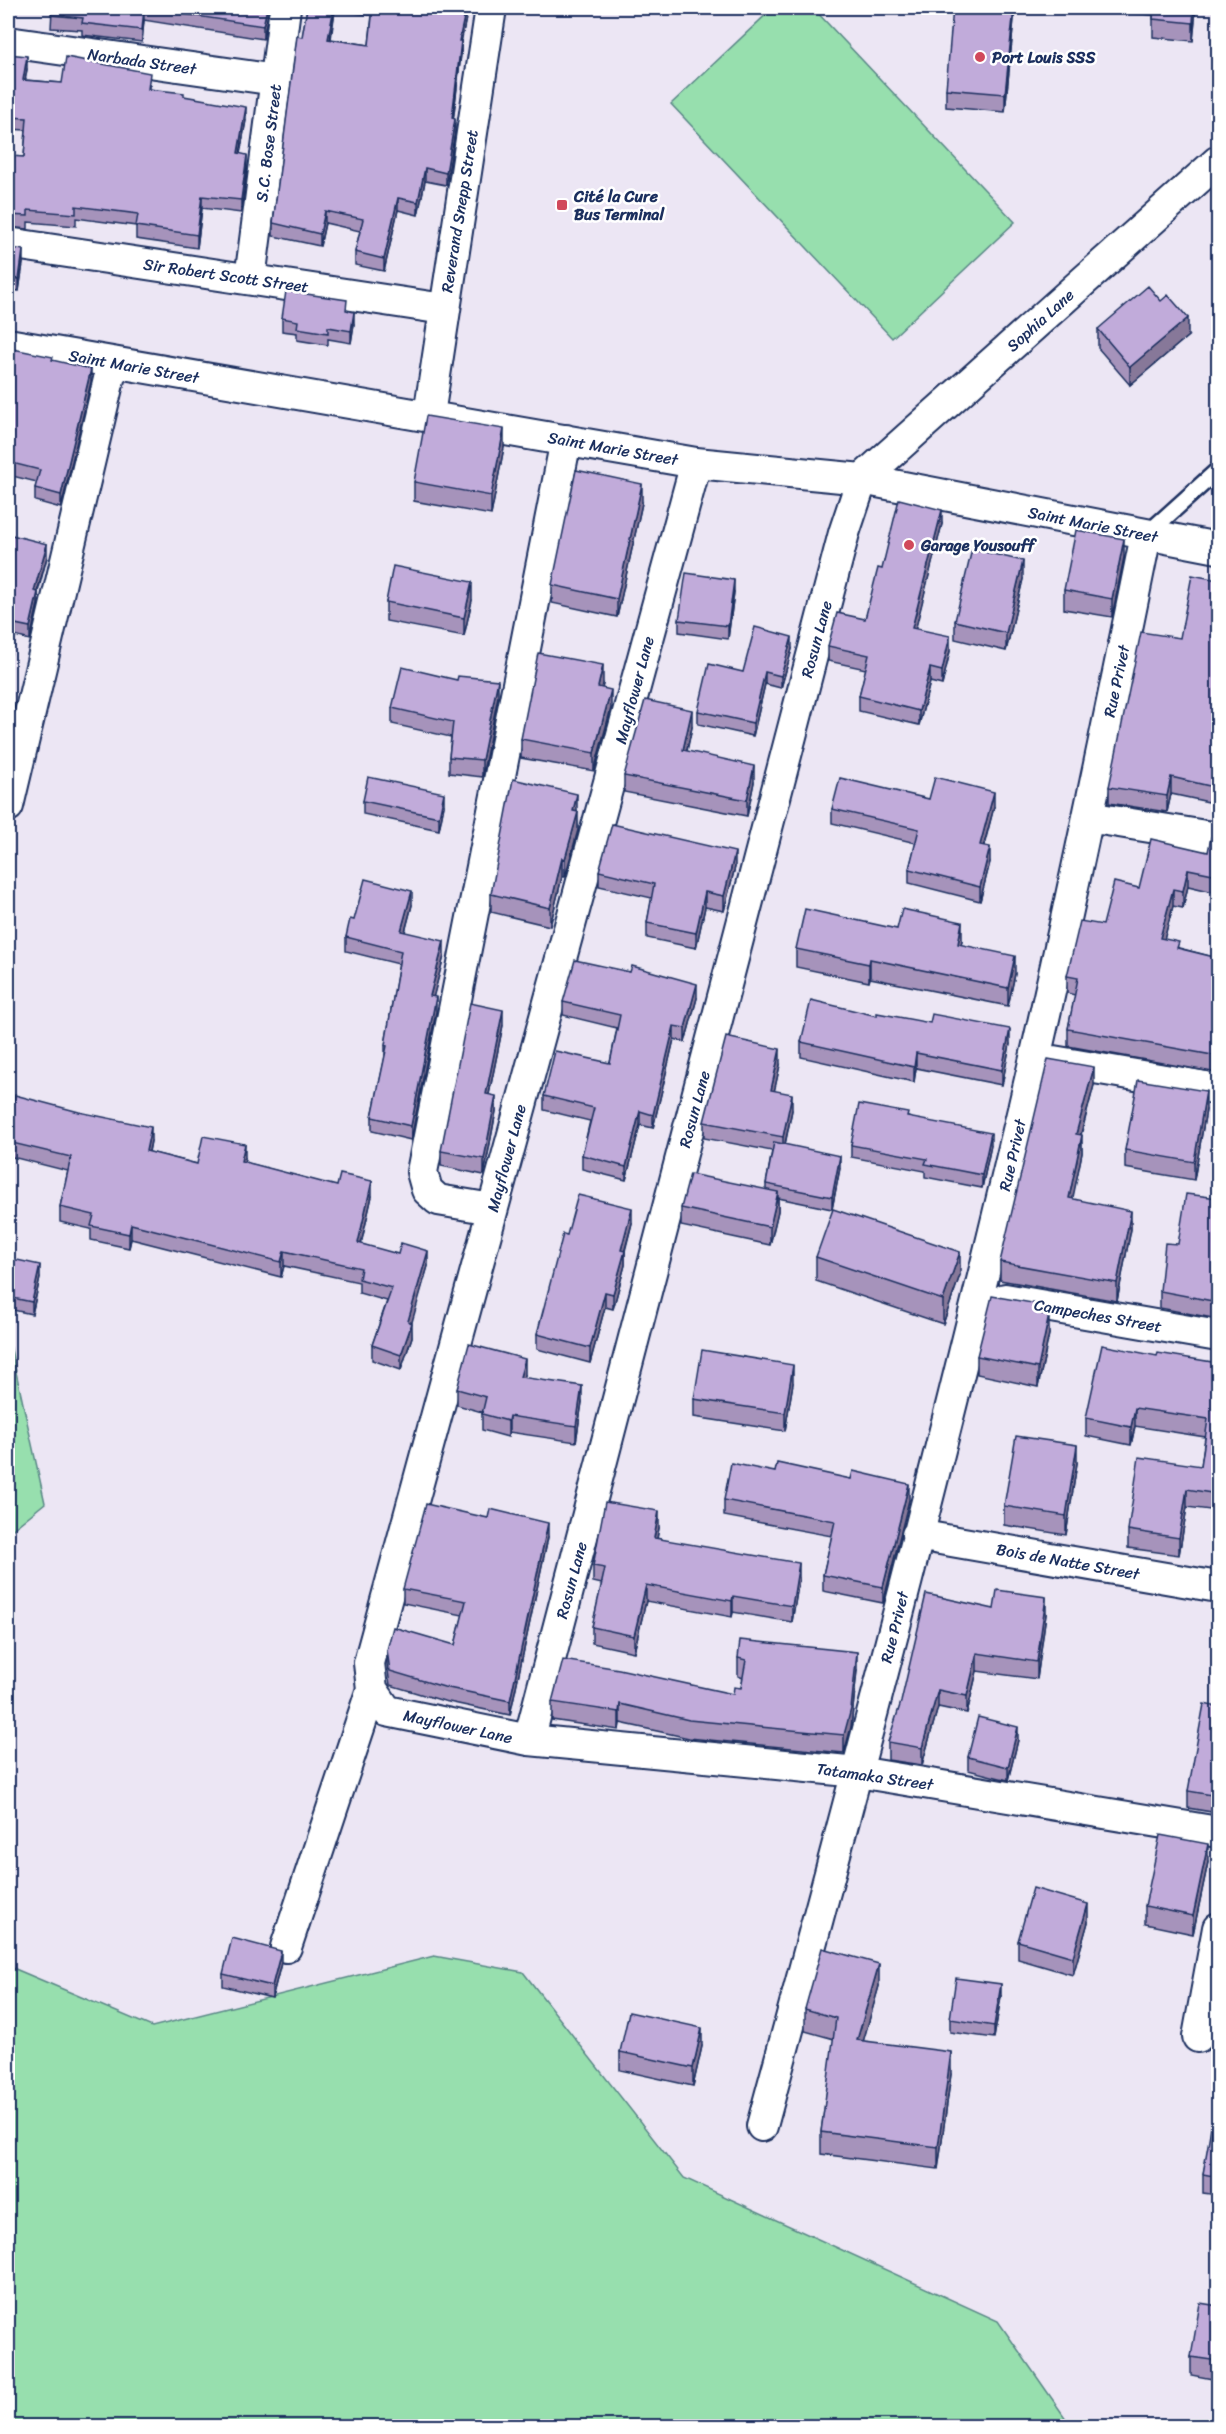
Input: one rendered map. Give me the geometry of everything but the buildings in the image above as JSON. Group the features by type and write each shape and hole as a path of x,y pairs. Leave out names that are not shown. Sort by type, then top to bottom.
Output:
{"street":[{"name":"S.C. Bose Street","path":"250,279 285,8"},
{"name":"Reverand Snepp Street","path":"429,415 490,8"},
{"name":"Narbada Street","path":"8,42 276,80"},
{"name":"Sophia Lane","path":"862,479 1218,160"},
{"name":"Sir Robert Scott Street","path":"8,243 444,309"},
{"name":"Saint Marie Street","path":"8,344 696,463 862,479 1218,548"},
{"path":"8,806 113,362"},
{"path":"492,1209 438,1200 427,1190 422,1172 566,440"},
{"name":"Mayflower Lane","path":"529,1740 387,1711 372,1689 369,1663 696,463"},
{"name":"Rosun Lane","path":"529,1740 844,533 862,479"},
{"name":"Rue Privet","path":"762,2127 858,1772 1035,1058 1089,817 1146,535"},
{"path":"1089,817 1218,838"},
{"path":"1035,1058 1218,1089"},
{"name":"Campeches Street","path":"978,1294 1218,1336"},
{"name":"Bois de Natte Street","path":"917,1535 1218,1587"},
{"path":"286,1947 372,1689"},
{"name":"Tatamaka Street","path":"529,1740 858,1772 1218,1832"},
{"path":"1198,2037 1218,1928"}],"lane":[{"path":"1146,535 1218,470"}],"green space":[{"path":"773,8 813,8 1015,222 892,338 671,104"},
{"path":"8,1336 45,1503 8,1533"},
{"path":"434,1956 523,1972 684,2178 998,2321 1071,2426 8,2426 8,1966 152,2027"}],"place":[{"name":"Port Louis SSS","path":"980,57"},
{"name":"Cité la Cure Bus Terminal","path":"562,205"},
{"name":"Garage Yousouff","path":"909,545"}]}
